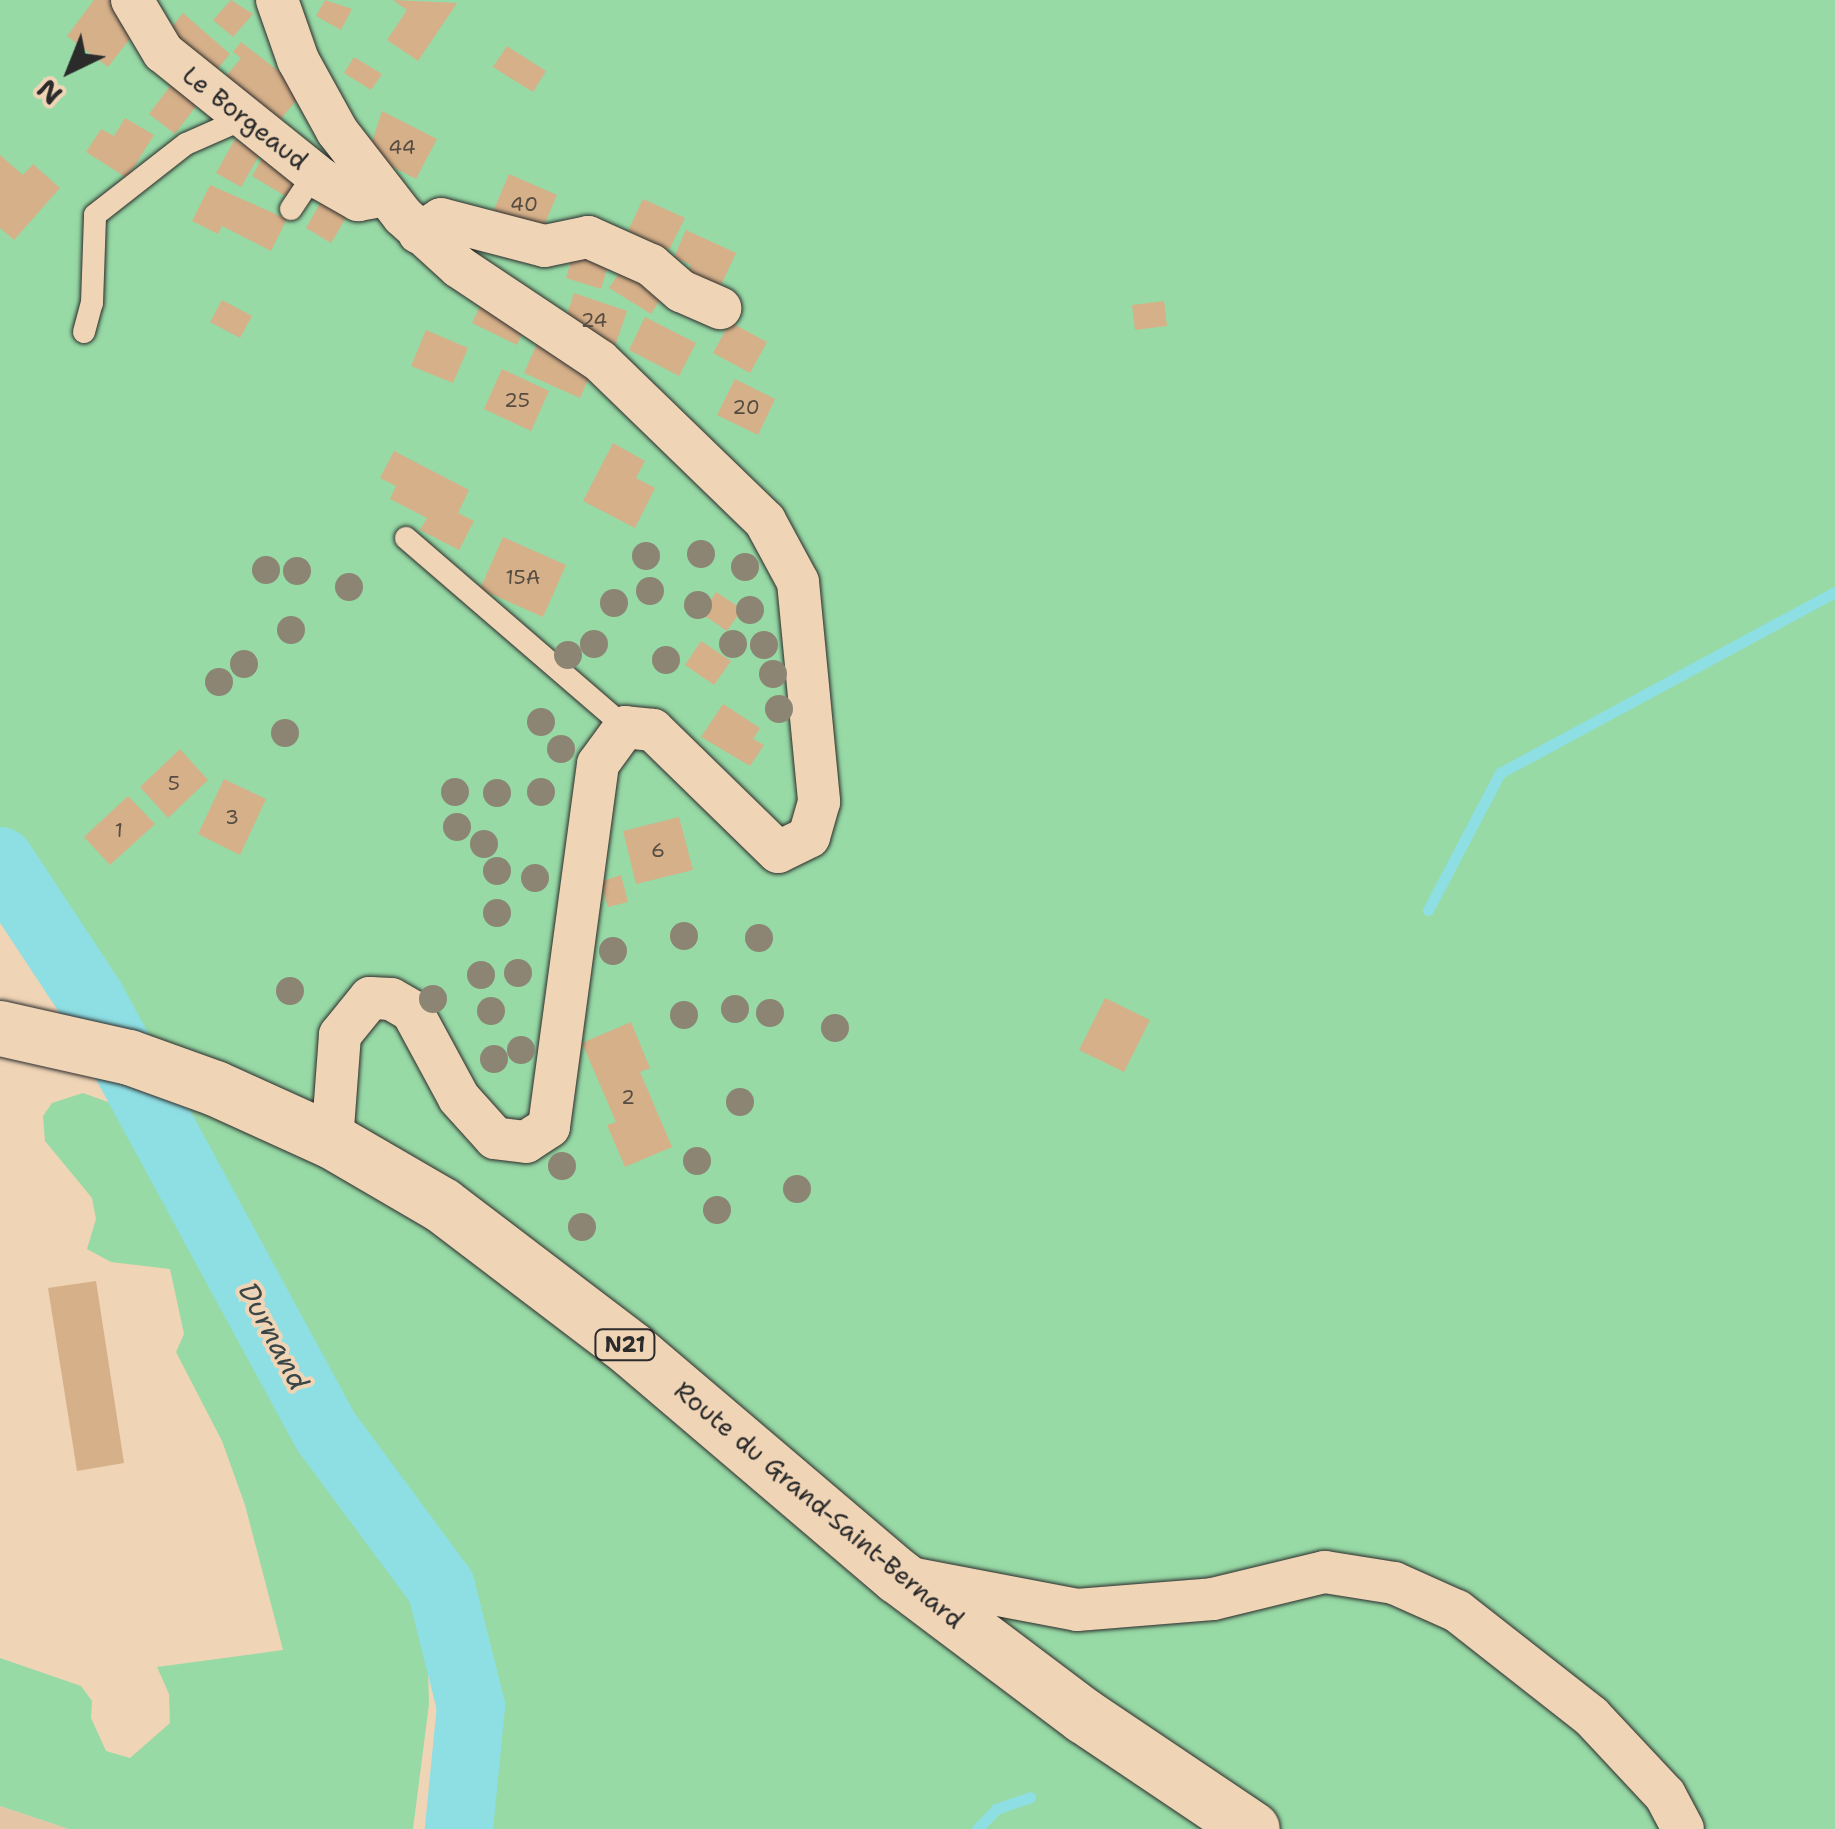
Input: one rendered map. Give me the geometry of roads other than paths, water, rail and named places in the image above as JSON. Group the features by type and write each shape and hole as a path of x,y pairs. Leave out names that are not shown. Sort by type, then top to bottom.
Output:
{"main road":[{"name":"Route du Grand-Saint-Bernard","path":"18,1031 128,1057 270,1111 332,1141 442,1205 564,1296 898,1576 1115,1738 1252,1829"}],"street":[{"name":"Le Borgeaud","path":"132,0 163,52 314,173 358,200 385,195"},
{"path":"277,0 314,92 385,195 420,234 620,379 756,510 795,572 819,802 816,827 800,846 770,848 653,730 625,727 598,764 550,1127 526,1142 495,1138 459,1098 412,1011 392,999 370,998 340,1035 332,1141"},
{"path":"420,234 441,219 546,246 588,237 651,264 681,291 720,308"},
{"path":"898,1576 1076,1610 1213,1598 1325,1572 1394,1582 1457,1611 1591,1716 1665,1795 1683,1829"}],"lane":[{"path":"84,332 92,303 95,215 186,144 244,118"},
{"path":"291,209 314,173"},
{"path":"406,538 625,727"}],"waterway":[{"path":"1428,910 1500,773 1835,592"},
{"name":"Durnand","path":"0,861 91,999 327,1433 441,1587 471,1706 459,1829"},
{"path":"977,1829 996,1809 1030,1797"}]}
